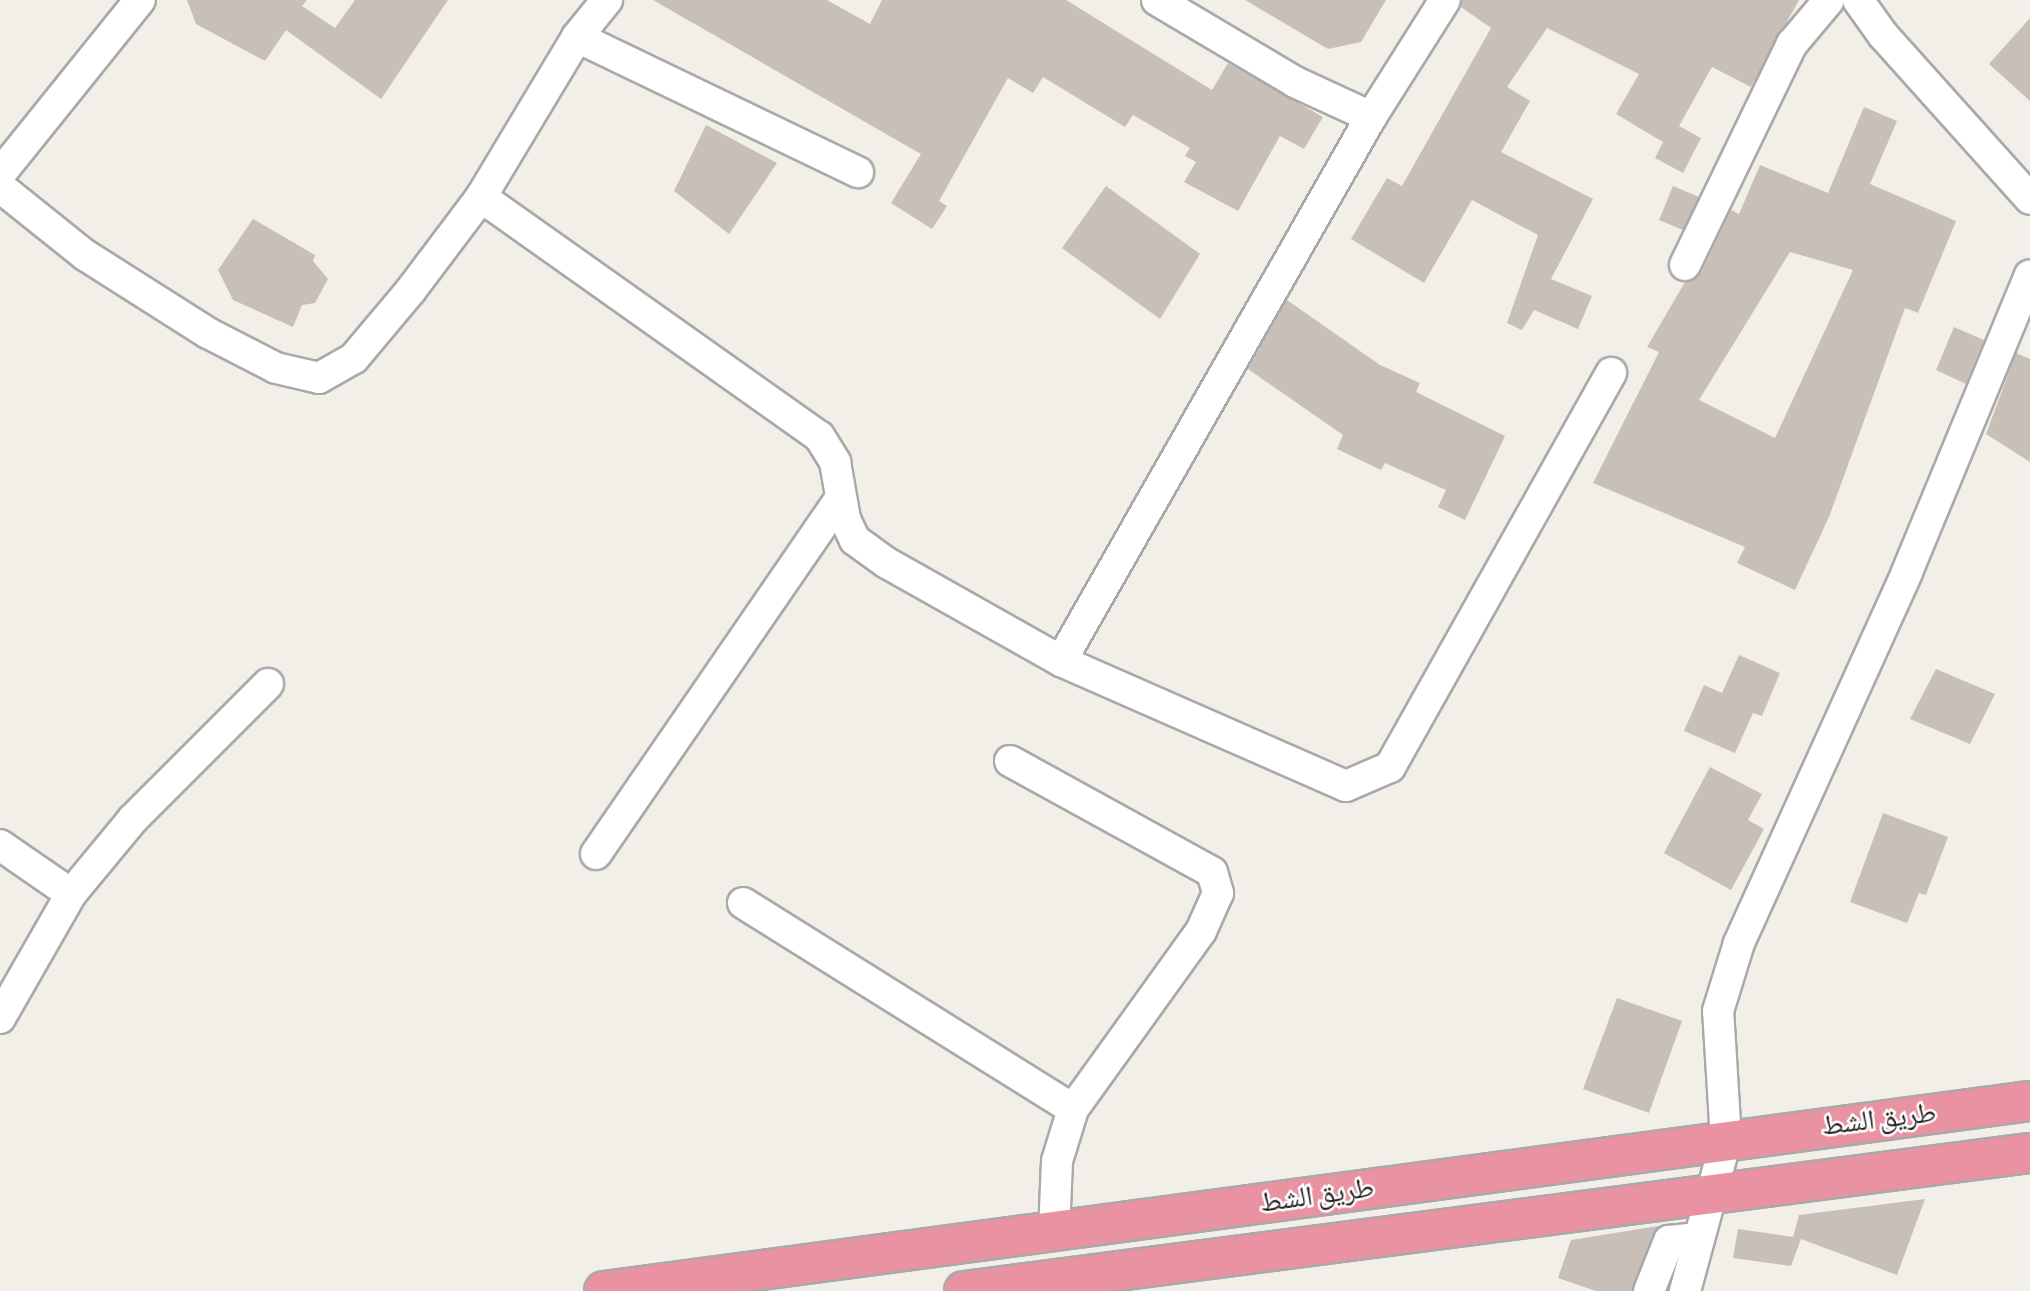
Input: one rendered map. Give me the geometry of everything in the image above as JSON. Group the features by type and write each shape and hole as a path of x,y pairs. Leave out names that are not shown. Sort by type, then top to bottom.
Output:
{"highway":[{"name":"طريق الشط","path":"604,1291 2030,1101"},
{"name":"طريق الشط","path":"964,1291 1709,1191 2030,1153"}],"street":[{"path":"0,174 140,0"},
{"path":"0,187 85,255 208,333 276,368 319,378 354,358 481,197 577,37 607,0"},
{"path":"1157,0 1295,82 1371,117"},
{"path":"1061,661 1371,117 1445,0"},
{"path":"1685,265 1792,44 1829,0"},
{"path":"1858,0 1883,35 2030,199"},
{"path":"577,37 858,172"},
{"path":"481,197 818,436 835,462 840,499 855,540 1061,661 1311,774 1346,786 1370,780 1390,767 1611,373"},
{"path":"1685,1291 1709,1191 1726,1140 1718,1011 1739,943 1907,572 2030,275"},
{"path":"596,853 840,499"},
{"path":"0,1018 71,894 133,818 268,684"},
{"path":"1010,761 1212,872 1218,893 1201,931 1073,1109 1057,1161 1054,1232"},
{"path":"0,845 71,894"},
{"path":"743,903 1073,1109"},
{"path":"1649,1291 1669,1241 1699,1238"}],"building":[{"path":"187,0 307,0 302,6 335,28 355,0 448,0 381,99 286,30 265,61 196,24"},
{"path":"653,0 827,0 870,24 882,0 1066,0 1212,90 1228,63 1323,117 1304,149 1280,136 1238,211 1184,182 1196,162 1185,156 1190,148 1133,115 1125,127 1043,77 1033,93 1008,78 939,201 947,206 932,229 891,203 921,154"},
{"path":"1245,0 1386,0 1361,42 1328,49"},
{"path":"1462,0 1799,0 1751,87 1712,67 1679,126 1701,138 1683,173 1655,158 1663,142 1616,114 1639,74 1547,28 1507,87 1530,101 1501,152 1593,199 1551,279 1592,296 1578,329 1534,310 1522,330 1507,323 1538,235 1472,200 1424,283 1351,239 1387,178 1402,186 1491,28 1461,7"},
{"path":"2030,18 2030,101 1989,64"},
{"path":"1864,107 1897,121 1870,184 1956,221 1918,313 1905,308 1829,517 1795,590 1737,563 1745,547 1593,483 1659,352 1647,347 1685,282 1701,273 1731,210 1739,214 1760,165 1828,193","holes":["1790,252 1853,270 1775,438 1699,400"]},
{"path":"706,125 777,163 729,234 674,191"},
{"path":"1106,186 1200,254 1160,319 1062,248"},
{"path":"1673,186 1699,197 1683,230 1659,220"},
{"path":"253,219 315,255 313,261 328,279 315,303 302,305 293,327 233,300 218,270"},
{"path":"1287,300 1380,365 1420,383 1416,392 1505,436 1465,520 1438,507 1446,490 1385,463 1381,470 1337,449 1343,435 1248,369"},
{"path":"1954,327 1984,340 1966,384 1936,370"},
{"path":"2016,353 2030,359 2030,462 1986,434"},
{"path":"1739,655 1780,673 1762,716 1753,713 1735,753 1684,731 1704,685 1722,693"},
{"path":"1936,669 1995,694 1970,744 1910,719"},
{"path":"1710,767 1762,794 1748,820 1764,829 1731,890 1664,853"},
{"path":"1883,813 1948,837 1926,895 1919,893 1907,923 1850,902"},
{"path":"1617,998 1682,1021 1649,1113 1583,1089"},
{"path":"1925,1199 1897,1275 1801,1239 1791,1266 1733,1258 1738,1229 1793,1237 1799,1215"},
{"path":"1658,1226 1632,1291 1596,1291 1558,1278 1571,1240"}]}
